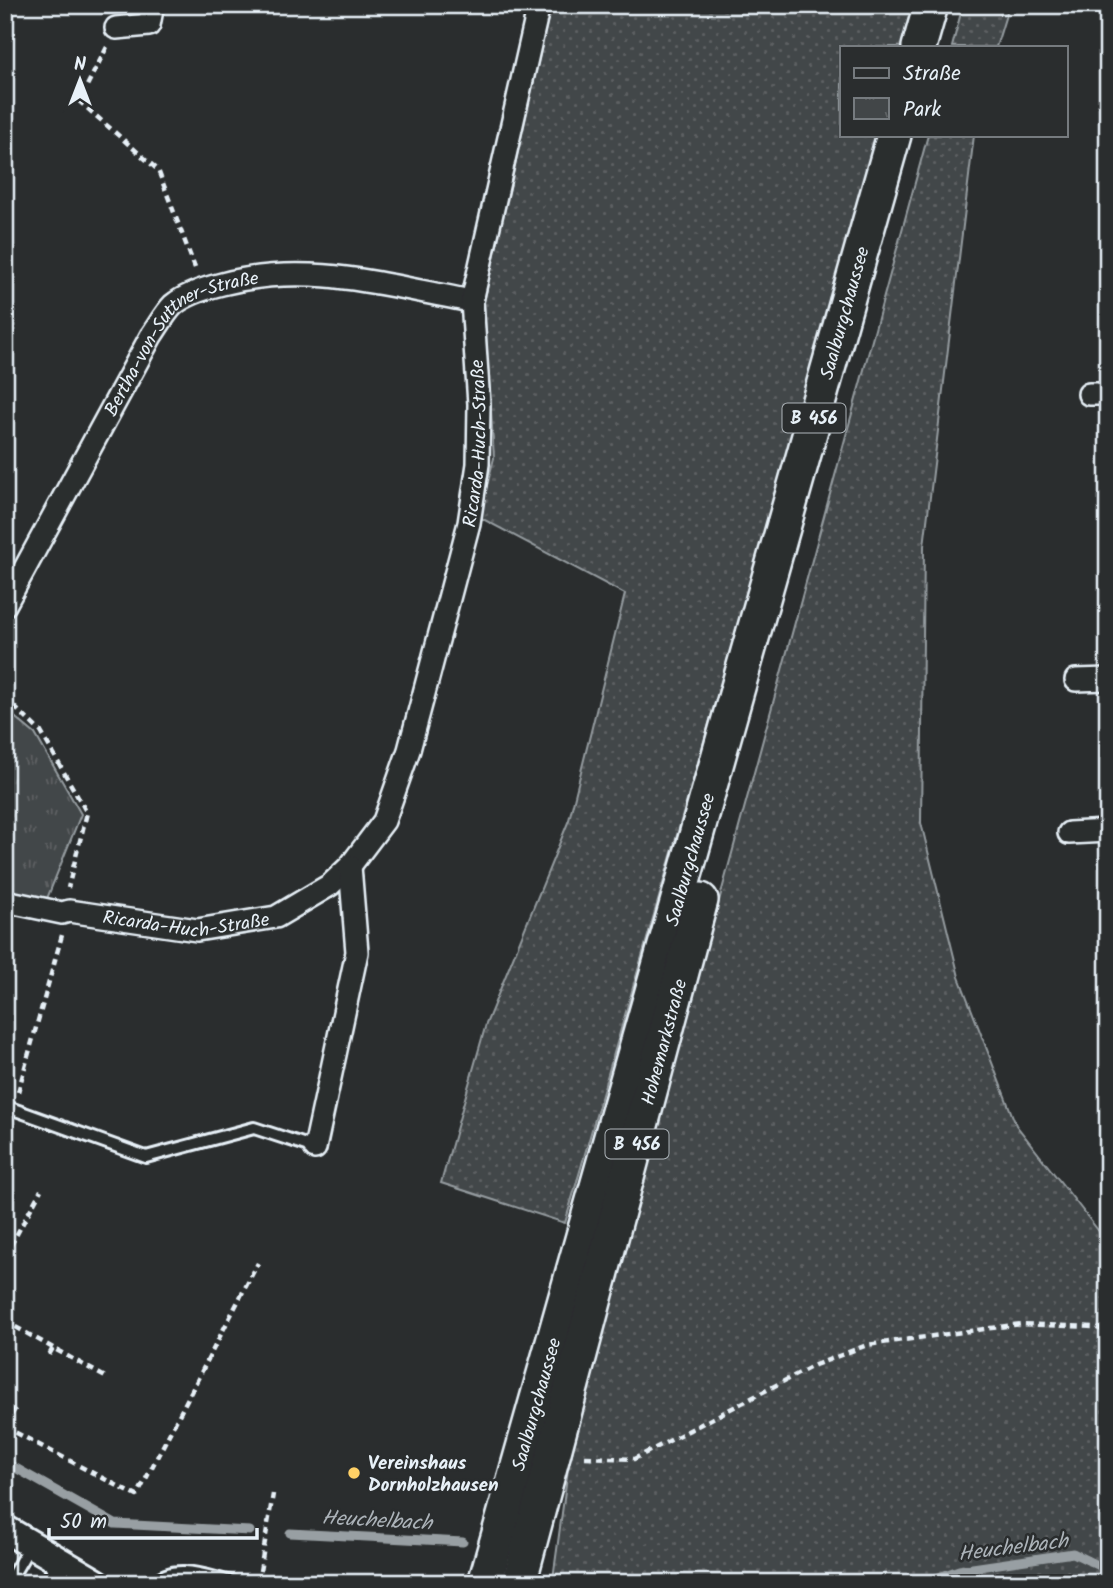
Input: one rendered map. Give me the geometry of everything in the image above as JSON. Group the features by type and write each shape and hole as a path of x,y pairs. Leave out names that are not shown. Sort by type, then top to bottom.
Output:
{"main road":[{"path":"919,46 931,5"},
{"name":"Saalburgchaussee","path":"485,1583 894,136"},
{"name":"Hohemarkstraße","path":"519,1583 707,878 735,701"}],"street":[{"path":"116,28 149,25 153,5"},
{"name":"Ricarda-Huch-Straße","path":"5,901 197,930 275,917 330,885 350,866 384,821 409,750 469,523 478,452 479,404 471,301 539,5"},
{"name":"Bertha-von-Suttner-Straße","path":"5,605 151,336 173,306 203,289 241,279 317,273 419,289 471,301"},
{"path":"1076,680 1108,680"},
{"path":"1069,833 1108,831"},
{"path":"315,1147 357,952 350,866"},
{"path":"5,1529 97,1583"}],"lane":[{"path":"13,1109 146,1157 254,1128 315,1147"},
{"path":"8,1583 31,1544"},
{"path":"45,1583 59,1560"},
{"path":"154,1583 162,1575 178,1571 236,1583"}],"path":[{"path":"116,28 79,101 158,170 203,289"},
{"path":"5,698 41,732 87,814 65,912 13,1109"},
{"path":"5,1256 41,1190"},
{"path":"17,1406 5,1426 137,1496 258,1263"},
{"path":"5,1321 107,1378"},
{"path":"585,1457 634,1459 815,1365 867,1345 1021,1324 1094,1327 1108,1332"},
{"path":"49,1355 53,1348"},
{"path":"258,1583 273,1494"}],"green space":[{"path":"551,5 917,5 904,46 840,46 840,136 879,136 565,1223 441,1183 486,1024 569,820 625,594 479,517 494,458 484,302"},
{"path":"963,5 1009,5 996,46 952,46"},
{"path":"928,136 974,136 924,546 921,823 959,977 1016,1125 1108,1243 1108,1583 561,1583 553,1579 568,1469 645,1172"},
{"path":"5,709 35,734 81,814 46,901 5,892"}],"waterway":[{"name":"Heuchelbach","path":"5,1462 115,1524 250,1531"},
{"name":"Heuchelbach","path":"290,1533 463,1542"},
{"name":"Heuchelbach","path":"922,1583 959,1570 1073,1553 1108,1570"},
{"name":"Heuchelbach","path":"590,1579 601,1583"}],"place":[{"name":"Vereinshaus Dornholzhausen","path":"354,1473"}]}
